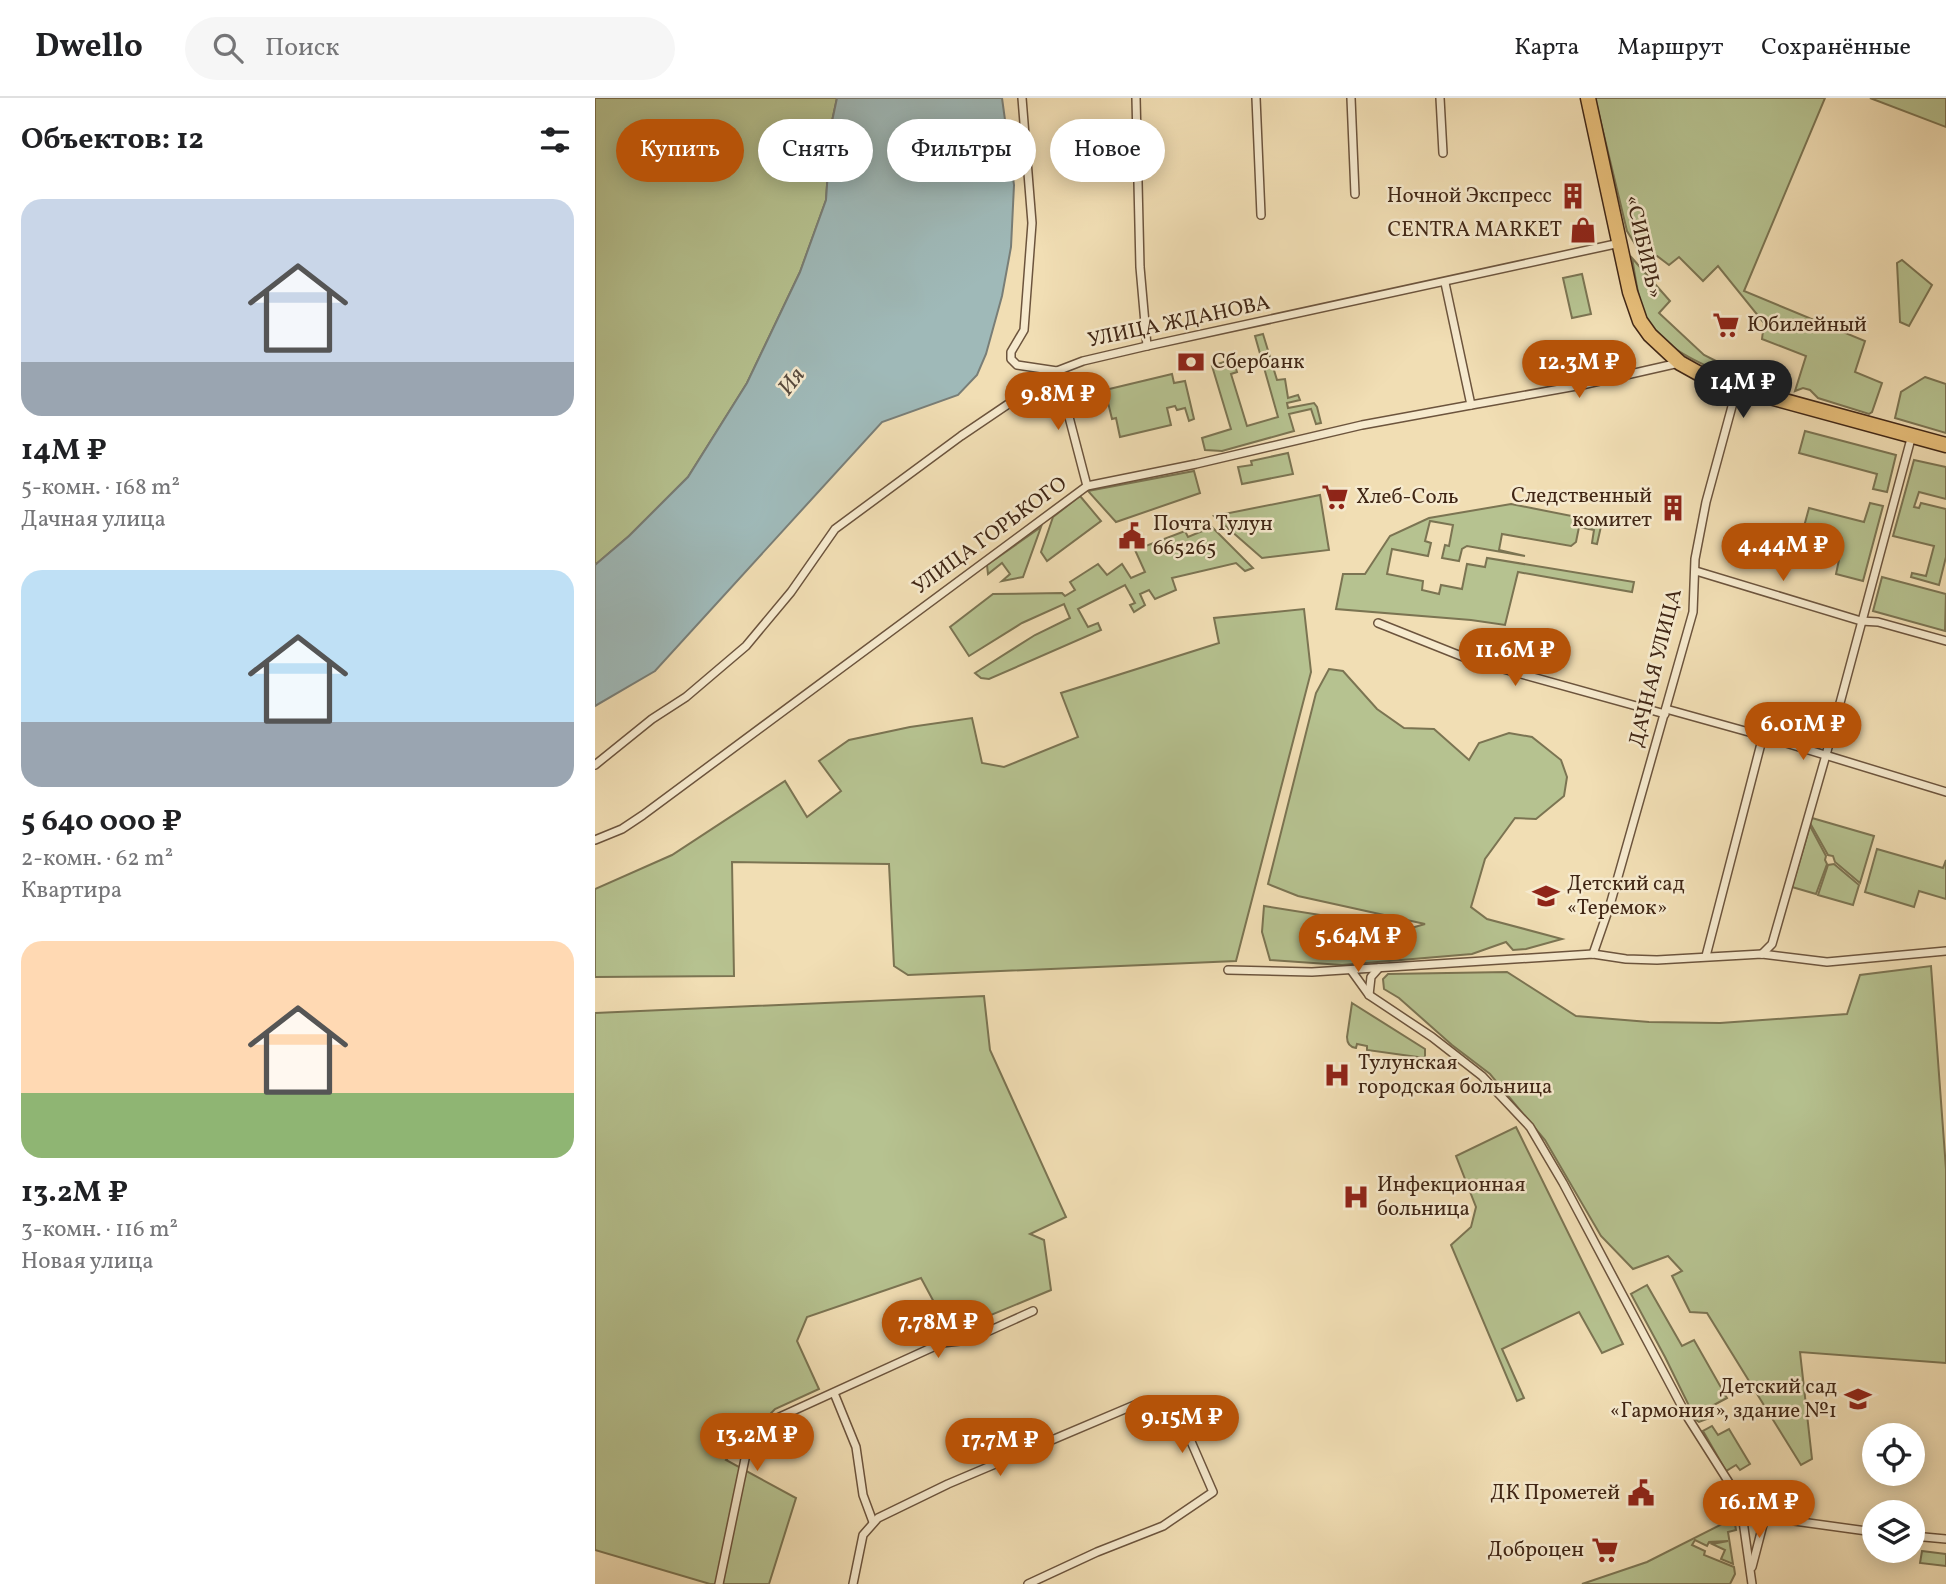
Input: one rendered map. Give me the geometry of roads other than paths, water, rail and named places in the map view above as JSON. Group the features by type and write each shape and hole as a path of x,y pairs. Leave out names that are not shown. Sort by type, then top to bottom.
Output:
{"highway":[{"name":"«СИБИРЬ»","path":"1588,98 1630,292 1640,321 1650,335 1680,363 1704,375 1737,387 1946,445"}],"street":[{"path":"1022,98 1032,222 1024,330 1011,352 1011,359 1017,365 1057,371 1087,486"},
{"path":"1136,98 1140,267 1147,346"},
{"path":"1257,98 1261,215"},
{"path":"1351,98 1355,194"},
{"path":"1440,98 1443,153"},
{"name":"УЛИЦА ЖДАНОВА","path":"595,765 652,719 686,697 746,646 790,592 835,529 961,436 1057,371 1083,361 1147,346 1621,243"},
{"path":"1445,283 1471,405"},
{"name":"УЛИЦА ГОРЬКОГО","path":"595,840 622,829 643,815 1087,486 1196,464 1362,425 1577,386 1680,363"},
{"name":"ДАЧНАЯ УЛИЦА","path":"1593,954 1610,905 1693,612 1695,559 1737,387"},
{"path":"1762,954 1772,944 1912,435"},
{"path":"1696,571 1861,621 1878,622 1946,641"},
{"path":"1378,623 1471,660 1763,736 1946,792"},
{"path":"1706,956 1763,736"},
{"path":"1228,970 1312,972 1593,954 1626,959 1762,954 1827,962 1946,951"},
{"path":"1369,995 1371,977 1379,968"},
{"path":"1351,970 1369,995 1482,1076 1531,1127 1688,1418 1740,1500 1750,1510 1765,1517 1862,1530"},
{"path":"719,1584 751,1430 942,1343 969,1340 1033,1311"},
{"path":"834,1393 856,1447 863,1495 873,1522"},
{"path":"853,1584 863,1535 873,1522 885,1514 1145,1401 1176,1407 1213,1492 1163,1526 1097,1552 1028,1584"},
{"path":"1740,1500 1752,1584"},
{"path":"1751,1574 1765,1517"},
{"path":"1925,1537 1946,1539"}],"water":[{"name":"Ия","path":"837,98 1002,98 1005,119 887,119 887,182 1014,182 1011,247 1002,296 986,354 977,375 958,395 882,422 655,671 595,706 595,565 629,536 688,477 747,383 800,272 826,200 827,182 873,182 873,119 832,119"}],"place":[{"name":"Ночной Экспресс","path":"1573,196"},
{"name":"CENTRA MARKET","path":"1583,230"},
{"name":"Юбилейный","path":"1726,325"},
{"name":"Сбербанк","path":"1191,362"},
{"name":"Хлеб-Соль","path":"1335,497"},
{"name":"Следственный комитет","path":"1673,508"},
{"name":"Почта Тулун 665265","path":"1132,536"},
{"name":"Детский сад «Теремок»","path":"1546,896"},
{"name":"Тулунская городская больница","path":"1337,1075"},
{"name":"Инфекционная больница","path":"1356,1197"},
{"name":"Детский сад «Гармония», здание №1","path":"1858,1399"},
{"name":"ДК Прометей","path":"1641,1493"},
{"name":"Доброцен","path":"1605,1550"}]}
